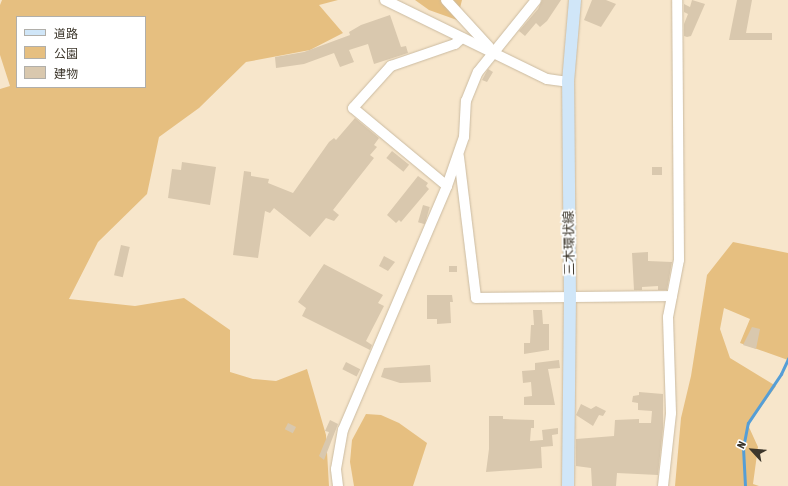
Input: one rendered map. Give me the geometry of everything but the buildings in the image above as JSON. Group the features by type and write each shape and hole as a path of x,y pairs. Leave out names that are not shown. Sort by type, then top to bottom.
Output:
{"main road":[{"name":"三木環状線","path":"568,486 570,299 568,82 575,0"}],"street":[{"path":"385,0 547,79 568,82"},
{"path":"446,0 494,53"},
{"path":"338,486 336,469 342,430 447,186 464,137 466,101 478,72 494,53 514,23 536,0"},
{"path":"663,486 671,413 668,317 679,260 677,0"},
{"path":"447,186 353,108 391,66 455,44 462,38"},
{"path":"458,155 476,298 570,299 672,296"}],"green space":[{"path":"2,0 338,0 319,5 343,33 310,50 246,62 199,108 159,137 147,194 98,242 69,299 135,306 184,298 230,330 230,372 253,379 276,381 307,369 326,435 329,486 0,486 0,89 10,86 0,55 0,5"},
{"path":"415,0 462,0 457,20 429,10"},
{"path":"733,242 788,253 788,360 740,343 750,319 724,308 720,329 730,358 776,386 748,425 758,447 753,484 759,486 675,486 681,418 691,376 707,275"},
{"path":"366,414 381,415 399,423 427,443 413,486 354,486 350,462 352,440"}],"waterway":[{"path":"745,486 743,448 748,423 781,374 788,359"}]}
